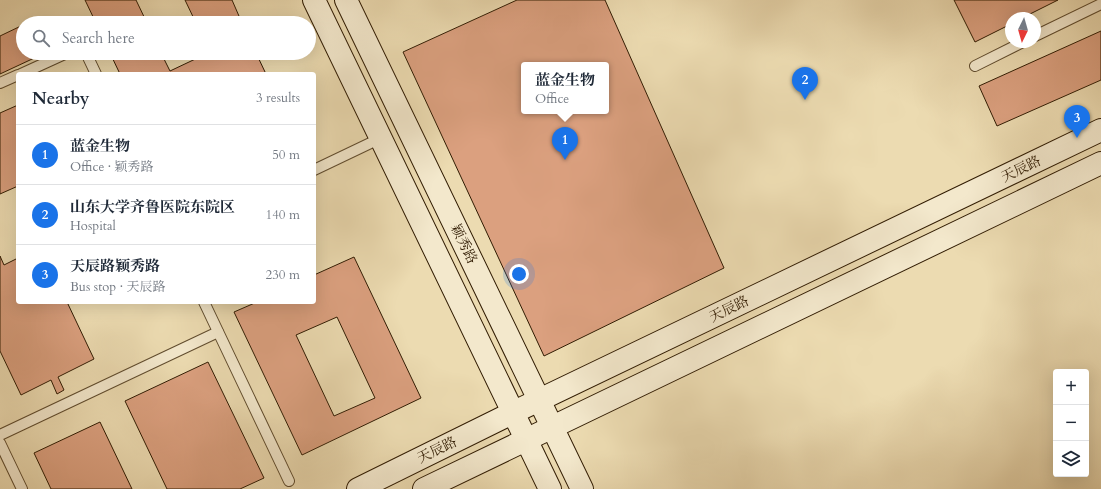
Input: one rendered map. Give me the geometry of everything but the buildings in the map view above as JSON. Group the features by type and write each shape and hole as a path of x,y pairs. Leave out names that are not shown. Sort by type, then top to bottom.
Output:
{"main road":[{"name":"颖秀路","path":"314,0 550,489"},
{"name":"颖秀路","path":"346,0 582,489"},
{"name":"天辰路","path":"358,489 539,400 1101,130"},
{"name":"天辰路","path":"424,489 1101,163"}],"lane":[{"path":"1041,33 1101,4"},
{"path":"975,66 1011,48"},
{"path":"25,72 52,60"},
{"path":"89,60 95,72"},
{"path":"0,83 16,76"},
{"path":"316,169 381,138"},
{"path":"205,304 289,482"},
{"path":"0,435 218,332"},
{"path":"0,443 22,489"}],"place":[{"name":"山东大学齐鲁医院东院区","path":"805,100"},
{"name":"天辰路颖秀路","path":"1077,138"},
{"name":"蓝金生物","path":"565,160"}]}
